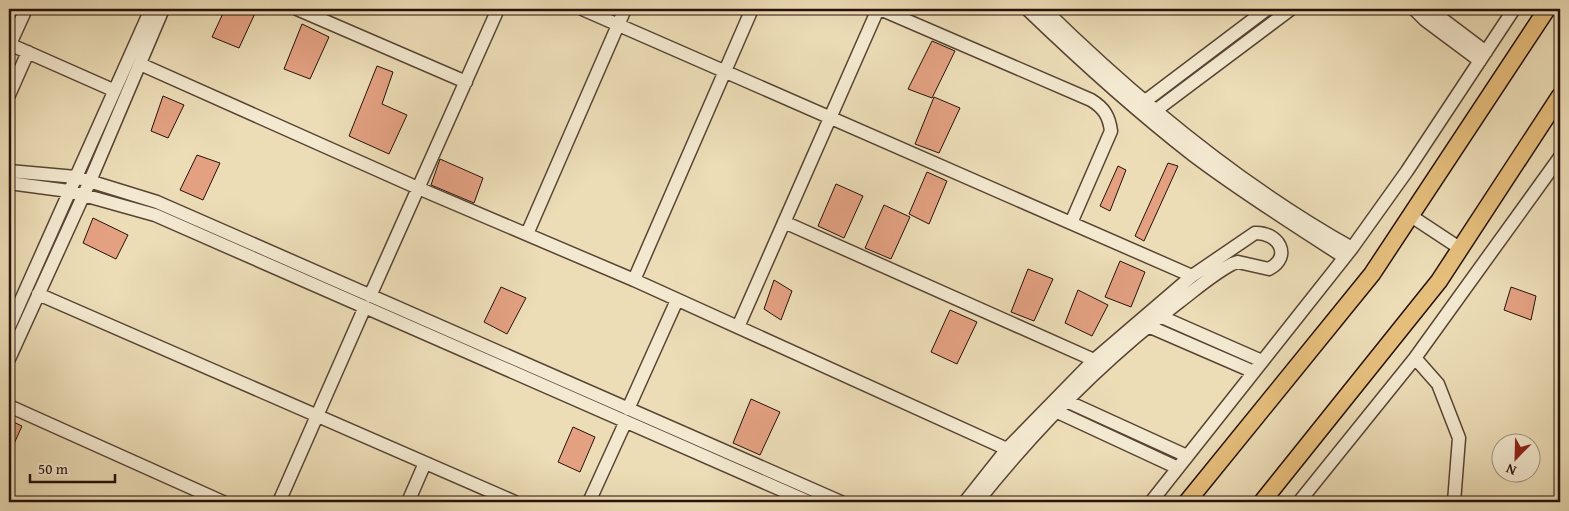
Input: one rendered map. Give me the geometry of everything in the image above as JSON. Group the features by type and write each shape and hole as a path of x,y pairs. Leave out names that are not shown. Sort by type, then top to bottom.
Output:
{"main road":[{"path":"1187,502 1372,274 1547,9"},
{"path":"1262,502 1439,282 1560,96"}],"street":[{"path":"26,9 9,44 113,90"},
{"path":"9,327 113,90 151,9"},
{"path":"9,359 84,195 164,9"},
{"path":"297,9 466,82"},
{"path":"370,296 498,9"},
{"path":"582,9 1192,276"},
{"path":"527,234 625,9"},
{"path":"634,280 752,9"},
{"path":"738,327 879,9 1091,100 1102,107 1109,118 1111,131 1071,222"},
{"path":"1027,9 1242,191 1348,253"},
{"path":"1044,9 1141,104"},
{"path":"1141,104 1267,9"},
{"path":"1152,113 1291,9"},
{"path":"1414,9 1425,20 1483,56"},
{"path":"1429,9 1483,56"},
{"path":"1150,502 1348,253 1407,171 1514,9"},
{"path":"9,95 28,52"},
{"path":"140,64 418,188 634,280 1007,448"},
{"path":"1299,502 1415,358 1560,156"},
{"path":"9,171 76,176 157,202 841,502"},
{"path":"9,183 70,191 154,215 364,309 809,502"},
{"path":"1411,216 1461,249"},
{"path":"784,222 1094,360"},
{"path":"965,502 1007,448 1062,399 1094,360 1155,314 1192,276 1255,233 1264,233 1279,243 1282,251 1275,266 1269,269 1238,262 1232,264 1155,314"},
{"path":"38,294 515,502"},
{"path":"628,409 677,300"},
{"path":"279,502 364,309"},
{"path":"1155,314 1262,361"},
{"path":"1143,324 1254,372"},
{"path":"1062,399 1103,366 1143,324"},
{"path":"1415,358 1438,384 1459,438 1454,502"},
{"path":"1062,399 1187,456"},
{"path":"9,406 223,502"},
{"path":"1052,409 1178,468"},
{"path":"977,502 1052,409"},
{"path":"589,502 625,423"},
{"path":"408,502 425,463"}],"building":[{"path":"225,9 257,9 239,48 212,37"},
{"path":"302,24 329,37 310,79 284,69"},
{"path":"932,41 955,51 932,98 908,89"},
{"path":"377,66 393,72 382,104 407,115 389,154 349,136"},
{"path":"163,96 184,105 168,138 151,131"},
{"path":"934,97 960,108 939,153 915,144"},
{"path":"197,155 220,163 203,200 180,190"},
{"path":"440,159 483,178 474,203 431,185"},
{"path":"1168,163 1178,166 1144,241 1135,236"},
{"path":"1118,166 1126,170 1110,211 1100,206"},
{"path":"927,172 947,181 929,224 909,214"},
{"path":"836,184 863,196 844,238 818,226"},
{"path":"884,205 910,217 891,259 865,248"},
{"path":"93,218 128,235 116,259 83,243"},
{"path":"1120,261 1145,272 1131,307 1105,297"},
{"path":"1028,269 1053,279 1034,321 1011,312"},
{"path":"774,280 792,291 781,320 764,309"},
{"path":"501,287 526,298 507,334 484,322"},
{"path":"1511,287 1536,296 1531,320 1504,310"},
{"path":"1078,290 1108,305 1092,336 1065,323"},
{"path":"950,310 977,322 957,364 931,352"},
{"path":"751,399 780,412 760,455 733,443"},
{"path":"9,420 22,426 9,455"},
{"path":"573,427 595,437 580,472 558,462"}]}
